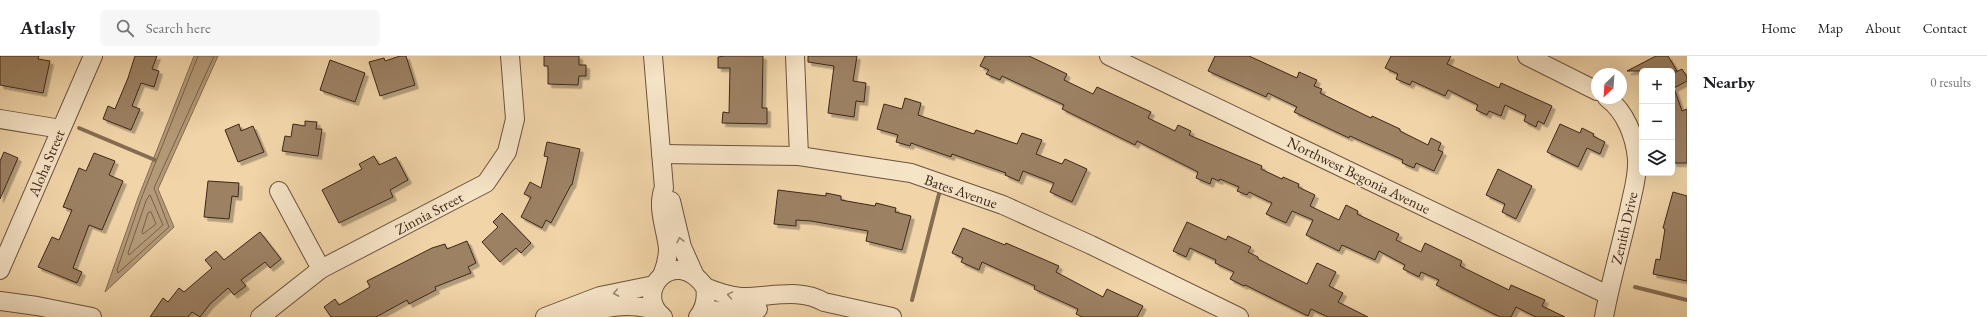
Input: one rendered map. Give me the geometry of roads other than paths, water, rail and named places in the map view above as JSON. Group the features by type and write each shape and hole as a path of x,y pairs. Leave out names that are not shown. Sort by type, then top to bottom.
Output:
{"street":[{"name":"Aloha Street","path":"0,270 93,56"},
{"name":"Zinnia Street","path":"260,317 321,269 486,183 507,152 515,119 510,56"},
{"path":"653,56 664,188 660,196 668,249 667,260 652,299 659,314"},
{"path":"795,56 799,156"},
{"name":"Northwest Begonia Avenue","path":"1109,56 1608,295"},
{"path":"1527,56 1591,88"},
{"name":"Zenith Drive","path":"1604,317 1625,228 1637,161 1633,135 1621,112 1613,104"},
{"path":"0,119 61,129"},
{"name":"Bates Avenue","path":"661,154 799,156 911,173 1003,205 1091,245 1239,317"},
{"path":"664,188 670,196 682,247 706,294 700,314 814,306 824,302"},
{"path":"279,191 321,269"},
{"path":"546,317 600,296 659,279 670,270 679,269 700,282 730,296 741,297 792,294 814,296 824,302 892,317"},
{"path":"0,302 37,306 92,317"},
{"path":"576,317 604,308 629,305 659,314"}],"water":[{"path":"194,56 218,56 158,189 174,227 105,292 138,198"}],"waterway":[{"path":"79,128 155,160"},
{"path":"912,300 939,194"},
{"path":"1635,287 1687,300"}]}
